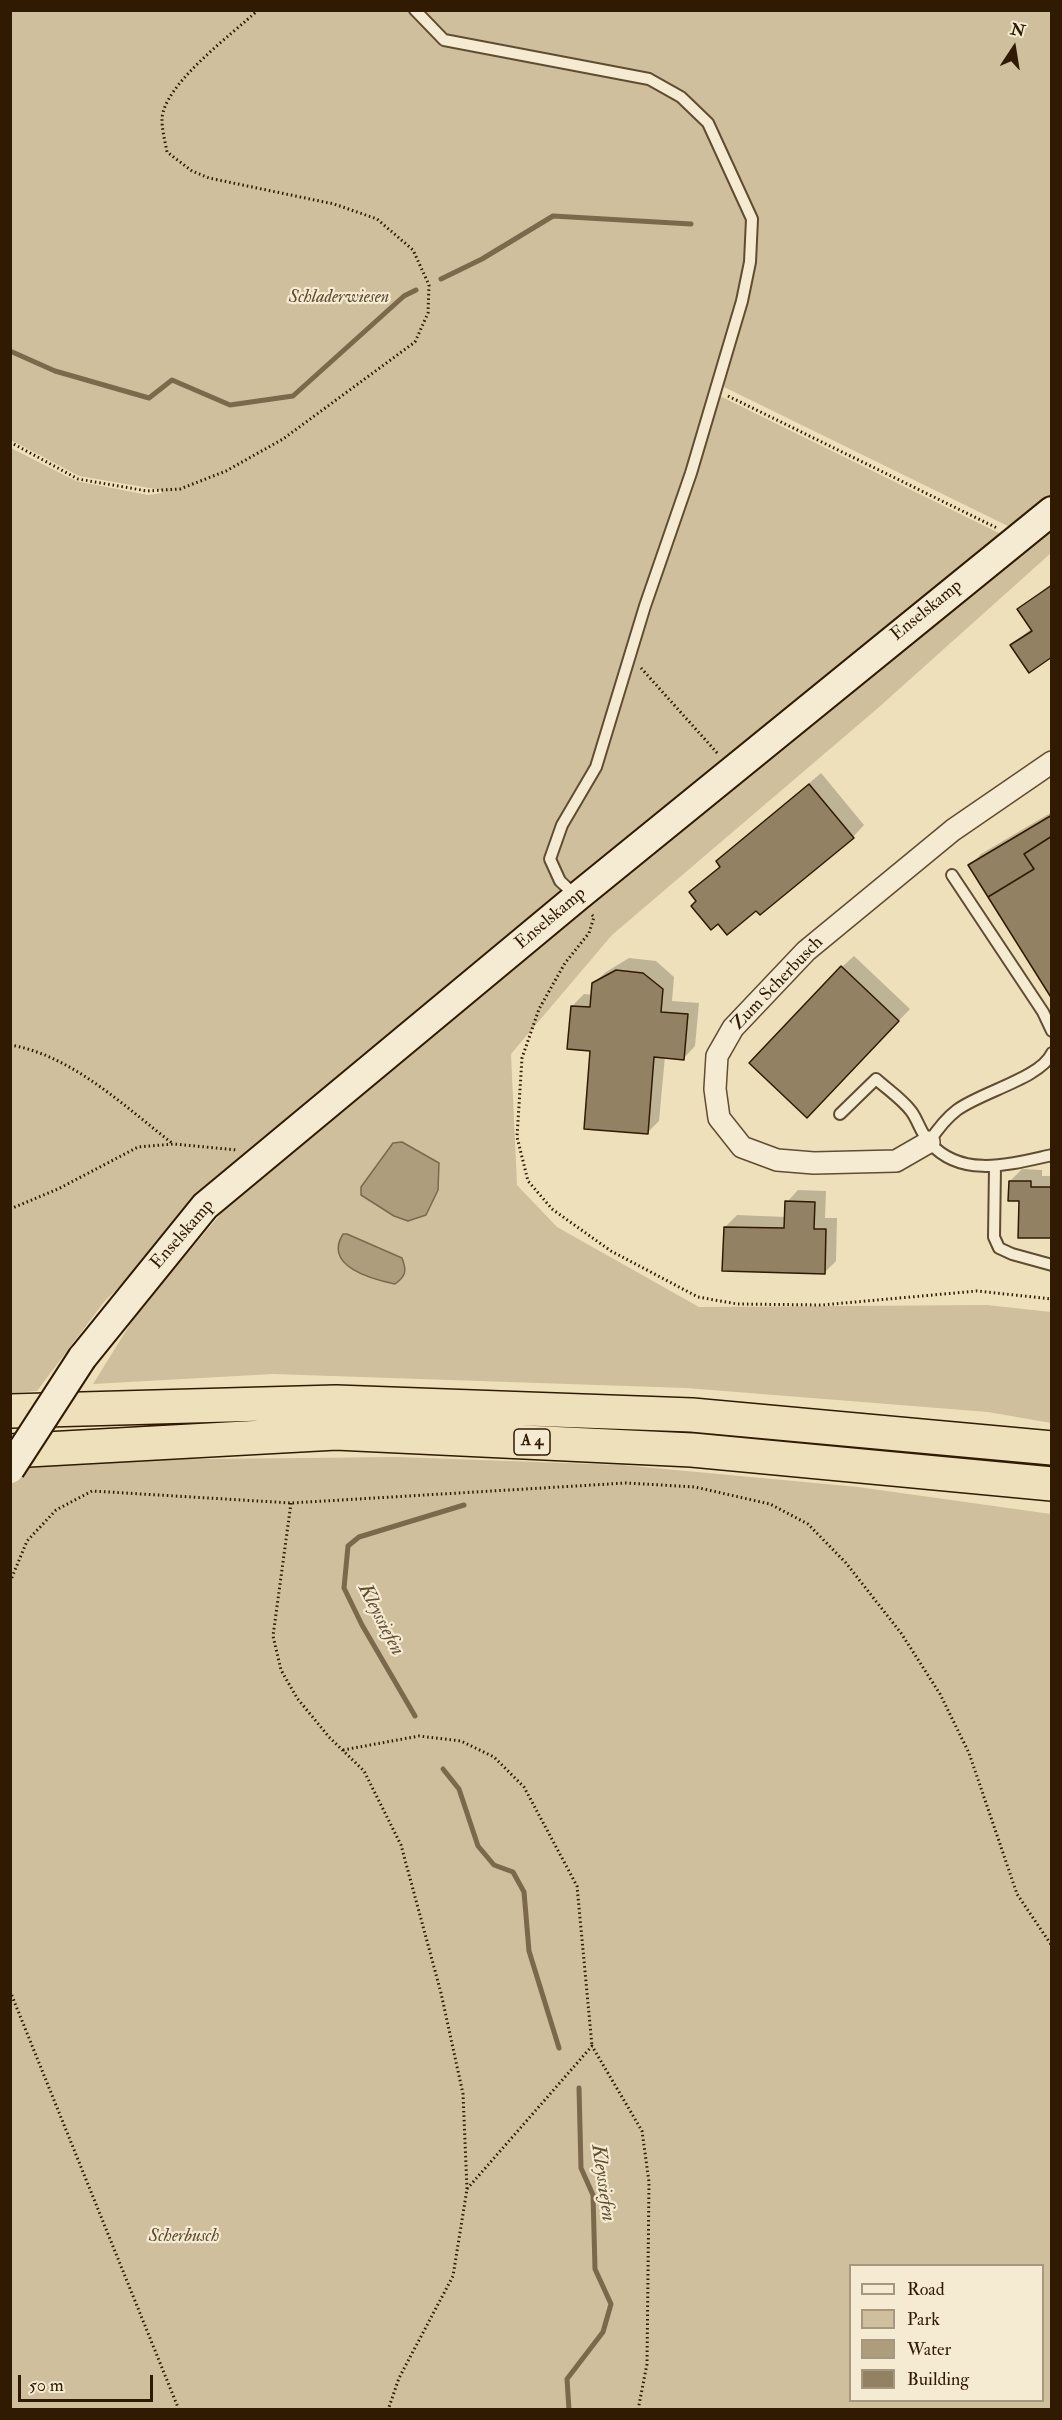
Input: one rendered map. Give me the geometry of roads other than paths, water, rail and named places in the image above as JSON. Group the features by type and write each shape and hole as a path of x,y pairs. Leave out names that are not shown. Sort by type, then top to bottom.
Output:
{"highway":[{"name":"A 4","path":"10,1411 336,1402 693,1415 1052,1448"},
{"name":"A 4","path":"10,1451 336,1433 692,1450 1052,1484"}],"main road":[{"name":"Enselskamp","path":"10,1469 82,1358 205,1206 577,897 1052,511"}],"street":[{"name":"Zum Scherbusch","path":"929,1142 896,1161 814,1163 777,1160 742,1148 719,1119 715,1089 717,1056 733,1028 806,951 953,830 1052,762"}],"lane":[{"path":"415,10 444,40 649,79 681,97 708,123 752,219 750,261 742,301 691,473 630,655 596,767 562,825 550,859 560,881 577,897"},
{"path":"952,875 1043,1012 1052,1031"},
{"path":"929,1142 942,1124 957,1110 984,1094 1039,1069 1048,1061 1052,1053"},
{"path":"840,1114 876,1079 909,1109 929,1142 950,1158 971,1165 995,1167 1052,1155"},
{"path":"995,1167 994,1237 999,1248 1052,1265"}],"water":[{"path":"402,1142 439,1163 438,1190 426,1215 408,1221 394,1216 361,1195 361,1187 393,1143"},
{"path":"343,1234 402,1258 405,1270 401,1278 395,1284 374,1279 344,1263 339,1255 339,1245"}],"waterway":[{"path":"441,279 482,259 553,216 691,224"},
{"path":"10,351 55,371 149,398 172,380 230,405 293,396 404,296 416,290"},
{"name":"Kleyssiefen","path":"415,1716 362,1625 344,1588 348,1546 359,1537 464,1505"},
{"name":"Kleyssiefen","path":"443,1769 459,1789 478,1846 494,1865 513,1872 524,1892 529,1951 559,2048"},
{"name":"Kleyssiefen","path":"569,2410 567,2379 603,2332 611,2304 595,2269 593,2195 581,2168 579,2088"}],"park label":[{"name":"Schladerwiesen","path":"339,298"},
{"name":"Scherbusch","path":"184,2237"}]}
